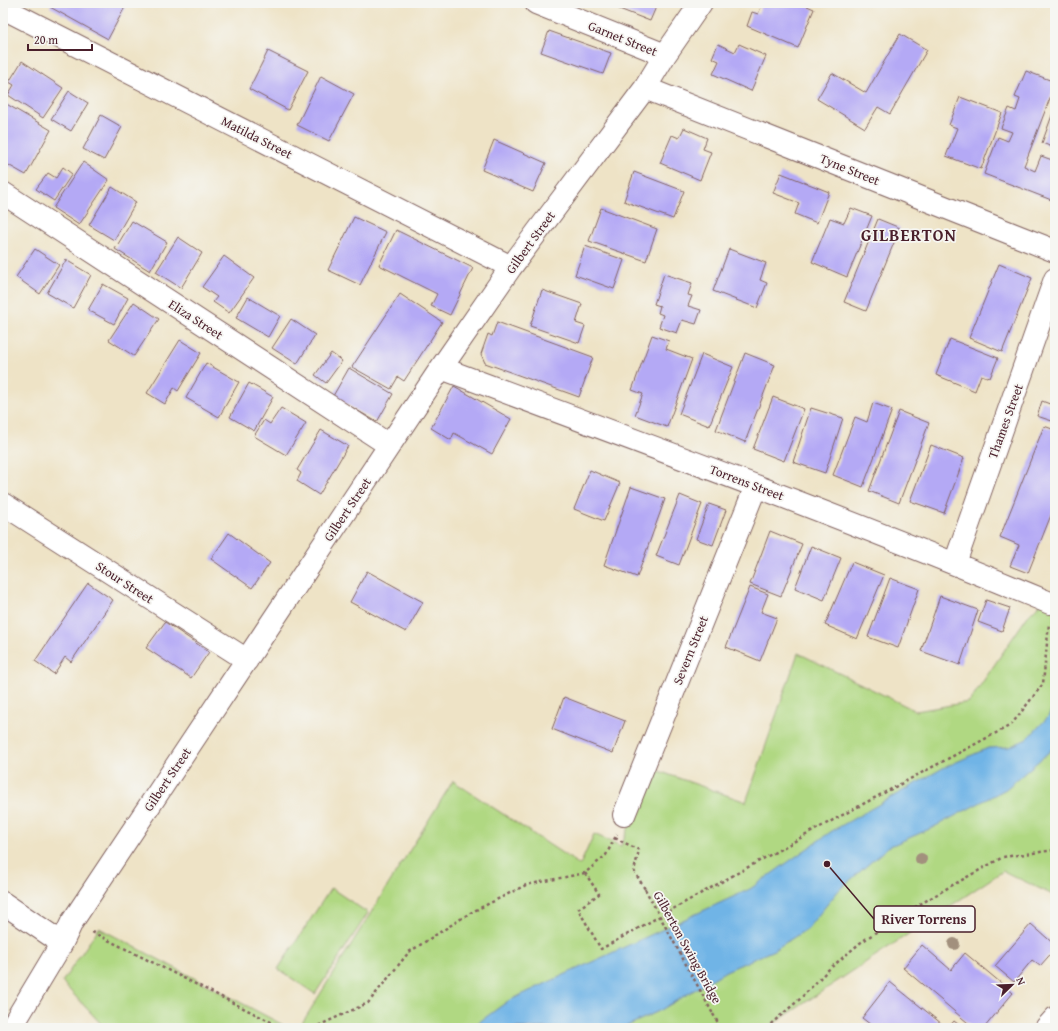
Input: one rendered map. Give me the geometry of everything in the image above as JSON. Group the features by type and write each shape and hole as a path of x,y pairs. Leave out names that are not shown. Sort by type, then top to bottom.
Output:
{"street":[{"name":"Garnet Street","path":"536,3 665,55"},
{"name":"Gilbert Street","path":"11,1028 62,943 72,922 389,445 511,267 645,88 665,55 701,3"},
{"name":"Matilda Street","path":"3,8 511,267"},
{"name":"Tyne Street","path":"645,88 1055,251"},
{"name":"Eliza Street","path":"3,193 389,445"},
{"name":"Thames Street","path":"954,563 1055,279"},
{"name":"Torrens Street","path":"441,368 756,486 1050,602"},
{"name":"Severn Street","path":"624,815 756,486"},
{"name":"Stour Street","path":"3,504 247,660"},
{"path":"3,903 62,943"},
{"path":"1046,1028 1055,1018"}],"path":[{"path":"585,874 599,894 578,909 601,949 816,829 1011,726 1043,684 1050,602"},
{"path":"313,1028 368,1003 409,952 470,913 526,885 585,874 606,855 615,838 624,815"},
{"name":"Gilberton Swing Bridge","path":"615,838 639,850 634,871 721,1028"},
{"path":"766,1028 800,999 827,971 860,943 895,919 1003,857 1055,850"},
{"path":"72,922 283,1028"}],"green space":[{"path":"1055,589 1055,896 1003,871 767,1028 299,1028 453,781 580,865 594,834 621,846 653,769 746,802 798,653 916,711 969,702 1027,617"},
{"path":"331,888 368,913 315,994 278,969"},
{"path":"99,928 289,1028 105,1028 62,982"}],"water":[{"path":"1055,702 1055,745 1049,752 1006,789 932,828 888,847 839,890 807,929 774,950 726,971 661,1010 623,1028 471,1028 508,1001 750,889 832,831 943,768 988,748 1009,747 1027,739 1048,717"}],"building":[{"path":"52,3 117,3 125,7 108,39 50,7"},
{"path":"604,3 660,3 656,7 650,21"},
{"path":"763,3 800,3 814,9 798,48 747,26 752,12 758,14"},
{"path":"549,31 611,53 603,74 541,52"},
{"path":"900,34 927,50 890,114 878,107 865,128 817,99 832,73 866,93"},
{"path":"718,44 735,52 739,44 766,56 751,91 713,74 719,61 712,58"},
{"path":"268,51 308,71 288,110 249,89"},
{"path":"22,61 63,88 43,118 8,95 14,85 9,82"},
{"path":"1026,71 1055,82 1024,166 1035,171 1041,156 1055,161 1054,201 984,174 998,137 1008,141 1012,132 1001,128 1009,108 1016,111 1020,99 1015,97"},
{"path":"321,76 354,94 329,141 297,125"},
{"path":"69,91 88,103 71,131 51,119"},
{"path":"960,97 1002,113 981,169 946,156 957,128 949,125"},
{"path":"3,102 51,130 26,175 3,162 5,156 3,154"},
{"path":"1055,107 1055,148 1042,143"},
{"path":"101,115 122,127 104,160 83,149"},
{"path":"684,128 707,138 703,149 711,152 700,180 660,163 672,135 679,138"},
{"path":"494,140 546,163 533,192 482,170"},
{"path":"83,162 109,180 79,225 53,208"},
{"path":"63,167 72,174 54,201 36,189 48,173 56,178"},
{"path":"634,172 684,191 673,219 624,201"},
{"path":"781,173 829,192 817,223 795,214 799,203 773,193"},
{"path":"112,187 136,202 114,240 89,225"},
{"path":"601,208 657,229 646,261 589,241"},
{"path":"851,208 872,216 847,277 812,262 830,218 844,223"},
{"path":"354,217 386,232 360,285 328,270"},
{"path":"878,219 900,228 866,311 844,302"},
{"path":"132,221 167,242 150,271 115,249"},
{"path":"396,230 473,268 450,315 431,306 437,294 379,265"},
{"path":"178,237 202,253 181,288 156,272"},
{"path":"585,246 624,260 614,289 575,275"},
{"path":"35,249 59,265 40,294 16,277"},
{"path":"729,249 766,263 760,280 767,283 757,308 713,291"},
{"path":"224,256 254,278 229,313 213,302 217,297 202,287"},
{"path":"66,260 91,275 73,308 47,293"},
{"path":"999,264 1032,278 1002,352 969,338"},
{"path":"664,274 692,283 688,295 692,296 688,306 701,310 696,324 682,320 677,333 659,327 663,315 658,313 660,306 654,304"},
{"path":"103,284 128,298 114,324 88,310"},
{"path":"542,290 582,304 576,323 585,326 579,343 530,326"},
{"path":"400,294 442,322 404,381 398,377 391,389 352,367"},
{"path":"248,297 280,316 268,337 236,318"},
{"path":"134,302 159,319 134,356 109,340"},
{"path":"291,319 315,335 297,364 272,348"},
{"path":"497,322 593,357 579,397 485,363 481,354 488,334 492,336"},
{"path":"652,335 669,341 666,349 692,359 667,427 635,415 643,394 632,390"},
{"path":"950,339 998,358 990,378 981,375 975,391 936,375"},
{"path":"180,340 201,353 178,391 174,388 165,404 147,393"},
{"path":"331,353 342,361 326,383 315,375"},
{"path":"745,353 775,365 745,442 716,430"},
{"path":"702,354 733,367 709,426 679,414"},
{"path":"206,363 239,382 219,417 186,398"},
{"path":"349,368 393,394 377,422 333,396"},
{"path":"249,383 273,397 254,431 230,417"},
{"path":"454,386 511,419 492,454 454,433 451,440 431,428"},
{"path":"773,397 804,409 784,461 753,449"},
{"path":"1042,401 1055,406 1055,422 1037,416"},
{"path":"873,403 892,410 863,487 833,475 855,417 867,422"},
{"path":"281,408 306,423 286,455 254,436 264,420 270,424"},
{"path":"811,408 843,418 825,473 793,462"},
{"path":"899,411 929,423 899,503 869,491"},
{"path":"1044,426 1055,430 1055,505 1028,573 1010,566 1019,545 1000,537"},
{"path":"321,430 348,446 319,495 297,481 301,473 297,470"},
{"path":"931,445 964,458 944,513 910,501"},
{"path":"590,470 620,483 604,521 574,509"},
{"path":"631,487 665,499 637,577 604,565"},
{"path":"680,495 702,504 679,565 656,556"},
{"path":"709,504 726,510 713,545 696,539"},
{"path":"770,531 802,544 781,596 750,584"},
{"path":"229,533 270,563 252,588 211,559"},
{"path":"811,546 841,558 824,600 795,588"},
{"path":"852,562 884,575 857,639 825,625"},
{"path":"367,571 423,602 406,632 350,602"},
{"path":"890,578 919,589 898,648 868,637"},
{"path":"88,583 113,600 71,662 65,657 54,674 35,661"},
{"path":"750,587 768,594 761,612 777,618 760,661 726,647"},
{"path":"940,596 978,610 960,665 921,651"},
{"path":"986,600 1010,608 1002,631 978,622"},
{"path":"165,622 209,652 191,678 146,648"},
{"path":"564,697 625,721 613,753 552,729"},
{"path":"1031,924 1055,945 1055,949 1040,966 1032,960 1014,982 995,966"},
{"path":"922,945 951,970 965,953 1013,993 984,1028 974,1028 903,968"},
{"path":"890,982 947,1028 875,1028 862,1018"},
{"path":"954,1021 963,1028 948,1028"}],"place":[{"name":"River Torrens","path":"827,864"}],"district":[{"name":"GILBERTON","path":"909,235"}]}
